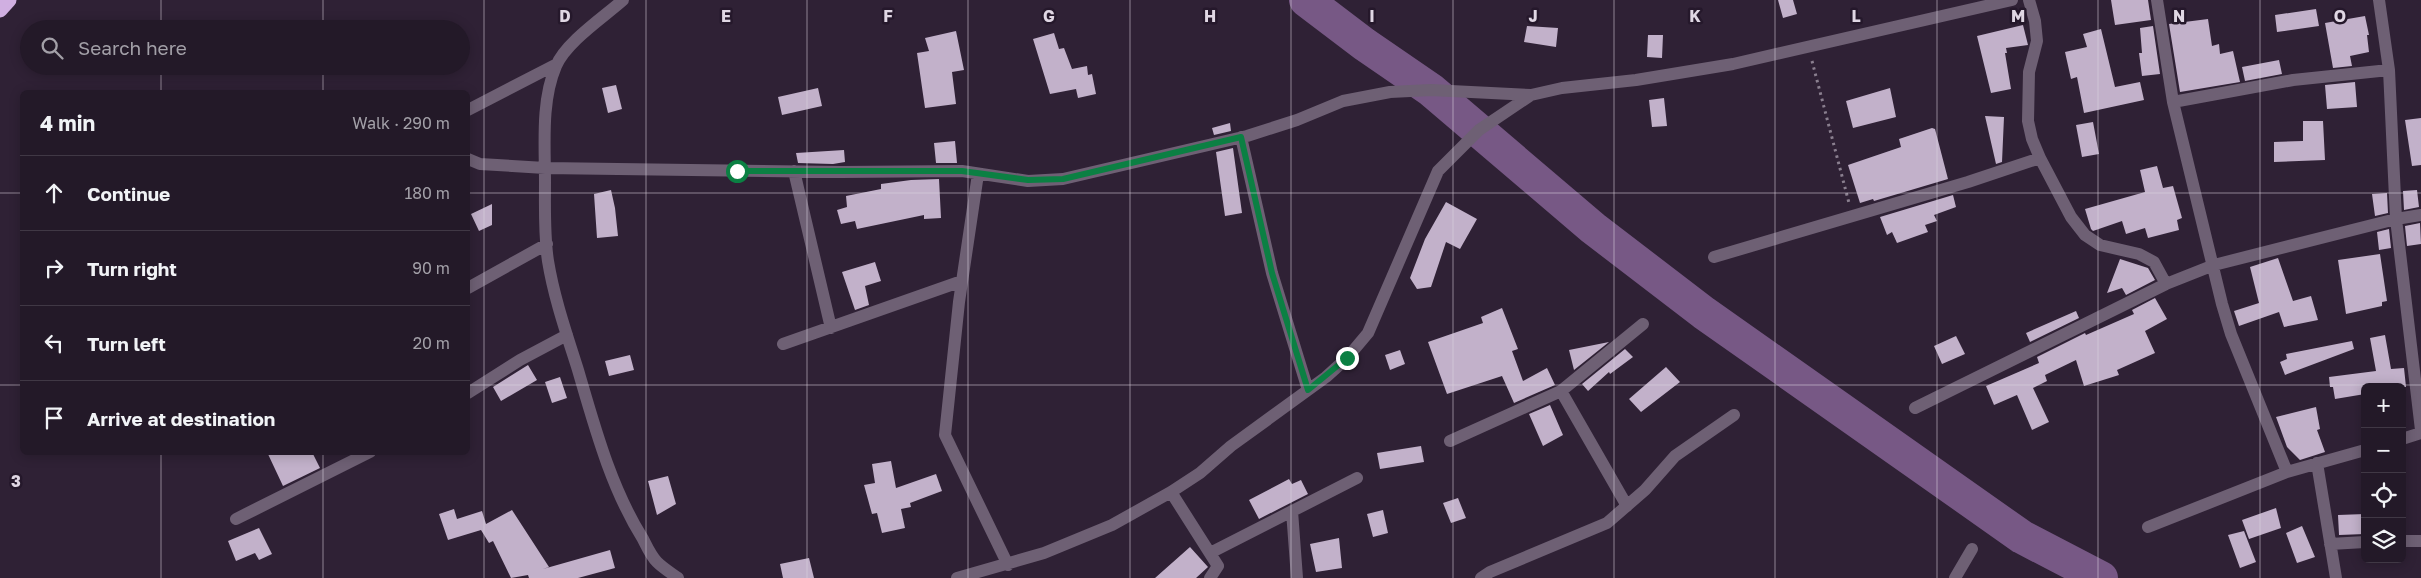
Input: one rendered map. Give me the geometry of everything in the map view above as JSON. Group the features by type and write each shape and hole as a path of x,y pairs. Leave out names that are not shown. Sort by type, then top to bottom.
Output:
{"highway":[{"path":"0,10 8,0"}],"street":[{"path":"624,0 571,46 557,64 550,85 547,108 547,244 554,290 598,436 620,497 635,527 656,561 678,578"},
{"path":"470,160 480,164 546,168 962,171 1028,180 1063,179 1241,137 1297,120 1343,101 1390,92 1431,90 1531,95 1562,88 1683,73 1733,64 2012,0"},
{"path":"2029,0 2035,21 2037,41 2029,72 2028,121 2032,140 2040,158 2071,217 2085,235 2100,245 2140,254 2154,262 2166,284"},
{"path":"2157,0 2173,102 2231,334 2286,472"},
{"path":"2379,0 2388,70 2396,219 2421,432 2406,438"},
{"path":"470,109 557,64"},
{"path":"2173,102 2293,80 2388,70"},
{"path":"957,578 1008,565 1044,553 1112,524 1171,492 1308,390 1347,358 1368,334 1381,307 1409,234 1438,171 1458,148 1479,130 1531,95"},
{"path":"1241,137 1272,273 1308,390"},
{"path":"1714,257 1968,182 2040,158"},
{"path":"794,171 831,328"},
{"path":"978,174 962,281 945,435 1008,565"},
{"path":"1915,408 2166,284 2214,265 2396,219 2421,215"},
{"path":"470,287 547,244"},
{"path":"783,344 962,281"},
{"path":"1450,441 1510,416 1561,391 1643,324"},
{"path":"470,392 520,360 567,335"},
{"path":"1561,391 1627,506"},
{"path":"1481,578 1490,572 1607,523 1645,490 1675,456 1734,415"},
{"path":"2148,527 2286,472 2361,451"},
{"path":"236,519 364,455"},
{"path":"2317,463 2336,578"},
{"path":"1210,553 1357,478"},
{"path":"1171,492 1218,566 1210,578"},
{"path":"1292,511 1296,578"},
{"path":"2406,541 2421,541"},
{"path":"2330,544 2361,542"},
{"path":"1954,578 1972,548"}],"path":[{"path":"1808,46 1852,216"}],"building":[{"path":"1778,0 1793,0 1797,14 1783,18"},
{"path":"2111,0 2148,0 2151,20 2115,25"},
{"path":"2316,9 2319,26 2277,32 2275,15"},
{"path":"2365,16 2369,35 2367,35 2369,52 2350,56 2352,66 2333,68 2325,23"},
{"path":"2208,19 2212,46 2219,44 2220,54 2233,51 2240,82 2180,92 2169,24"},
{"path":"2023,25 2028,45 2006,48 2007,53 2005,53 2011,89 1991,93 1977,36"},
{"path":"1527,26 1558,28 1556,47 1524,42"},
{"path":"2153,26 2160,74 2142,76 2139,53 2142,53 2140,28"},
{"path":"2101,29 2115,87 2140,82 2144,100 2084,113 2077,77 2071,79 2065,52 2087,47 2083,34"},
{"path":"956,31 964,70 952,72 956,104 925,108 917,53 929,51 925,38"},
{"path":"1054,33 1059,49 1064,48 1072,69 1087,66 1088,75 1092,74 1096,94 1078,98 1076,89 1050,94 1033,39"},
{"path":"1648,35 1663,35 1662,58 1647,57"},
{"path":"2279,60 2282,74 2245,81 2242,67"},
{"path":"2355,82 2357,107 2327,109 2325,85"},
{"path":"616,85 622,109 608,113 602,88"},
{"path":"818,88 822,106 782,115 778,97"},
{"path":"1890,88 1896,117 1853,128 1846,101"},
{"path":"1664,98 1667,126 1652,127 1649,100"},
{"path":"1985,116 2004,117 2002,162 1996,164"},
{"path":"2421,118 2421,165 2412,166 2405,120"},
{"path":"2303,121 2323,121 2325,160 2274,162 2274,142 2303,141"},
{"path":"2093,122 2099,154 2082,157 2076,125"},
{"path":"1230,123 1231,131 1214,135 1212,128"},
{"path":"1932,128 1935,129 1948,179 1874,201 1873,199 1860,203 1848,165 1901,147 1899,139"},
{"path":"955,141 957,163 936,163 934,143"},
{"path":"1233,148 1242,213 1225,216 1216,152"},
{"path":"844,150 845,162 833,164 798,163 796,153"},
{"path":"2157,166 2163,188 2173,186 2182,218 2177,220 2179,230 2148,238 2145,228 2126,234 2122,221 2093,231 2091,229 2085,209 2145,192 2140,170"},
{"path":"939,179 941,218 924,219 924,215 857,229 855,221 841,224 837,210 847,207 846,196 881,189 881,184"},
{"path":"611,190 618,236 597,238 594,194"},
{"path":"2417,190 2419,207 2404,210 2403,191"},
{"path":"2387,193 2388,213 2375,216 2372,194"},
{"path":"1953,195 1956,207 1934,215 1937,221 1925,225 1928,232 1897,243 1892,232 1887,235 1880,217"},
{"path":"1446,202 1477,219 1460,249 1446,242 1431,287 1417,289 1410,278 1425,239"},
{"path":"492,204 492,225 479,231 471,214"},
{"path":"2420,223 2421,244 2407,246 2405,226"},
{"path":"2389,229 2391,248 2379,250 2377,232"},
{"path":"2380,254 2387,301 2382,302 2382,306 2346,314 2338,260"},
{"path":"2278,258 2293,301 2311,296 2318,320 2284,327 2279,312 2239,326 2234,311 2259,303 2250,267"},
{"path":"2120,259 2148,268 2155,280 2126,295 2122,288 2107,293"},
{"path":"875,262 881,281 865,286 869,305 855,310 842,272"},
{"path":"2155,298 2167,319 2145,331 2155,353 2117,370 2119,375 2084,386 2076,360 2045,375 2047,381 2033,388 2049,422 2032,430 2017,395 1994,405 1986,386 2039,363 2037,357 2085,333 2086,335 2134,314 2132,310"},
{"path":"1502,308 1518,349 1512,351 1523,381 1547,368 1555,385 1514,403 1502,376 1447,394 1428,342 1483,323 1481,317"},
{"path":"2076,311 2079,318 2030,342 2026,333"},
{"path":"2385,335 2391,369 2404,368 2406,383 2361,383 2361,395 2335,399 2333,387 2330,387 2329,377 2376,371 2370,338"},
{"path":"1956,336 1965,354 1942,364 1934,346"},
{"path":"2352,341 2354,349 2285,375 2280,362 2287,359 2286,354"},
{"path":"1609,342 1574,370 1569,350"},
{"path":"1625,349 1633,357 1610,374 1609,372 1588,391 1582,384"},
{"path":"1400,350 1405,364 1390,370 1385,355"},
{"path":"630,355 634,370 609,376 605,361"},
{"path":"528,365 537,380 501,401 493,387"},
{"path":"1666,367 1680,382 1641,412 1629,399"},
{"path":"560,377 567,398 552,403 545,382"},
{"path":"1550,405 1563,435 1543,446 1529,414"},
{"path":"2316,407 2320,429 2317,430 2325,452 2300,460 2287,447 2276,417"},
{"path":"1421,446 1424,462 1380,469 1377,453"},
{"path":"268,455 314,455 320,468 283,486"},
{"path":"891,461 896,488 936,474 942,491 910,503 911,507 901,509 905,528 882,533 877,513 872,514 864,485 875,483 872,464"},
{"path":"668,476 676,504 657,515 648,481"},
{"path":"1289,479 1292,484 1301,480 1308,494 1259,519 1249,500"},
{"path":"1458,498 1466,518 1451,523 1443,503"},
{"path":"2276,508 2281,528 2249,539 2242,520"},
{"path":"454,509 457,519 482,511 486,524 512,510 549,567 543,569 610,550 615,568 578,578 529,578 528,575 511,578 493,541 489,543 481,530 448,540 439,514"},
{"path":"1383,510 1388,533 1373,537 1367,514"},
{"path":"2361,514 2361,534 2339,535 2338,515"},
{"path":"2302,526 2315,557 2297,563 2286,533"},
{"path":"259,528 272,554 259,560 255,553 236,561 228,541"},
{"path":"2244,531 2256,562 2240,568 2228,535"},
{"path":"1339,538 1342,568 1316,572 1310,544"},
{"path":"1190,547 1208,567 1196,578 1155,578"},
{"path":"809,558 814,578 783,578 780,564"}],"waterway":[{"path":"1306,0 1364,44 1431,90 1593,228 1704,313 2022,537 2101,578"}],"route":[{"path":"737,171 962,171 1028,180 1063,179 1182,153 1241,137 1272,273 1308,390 1347,358"}]}
